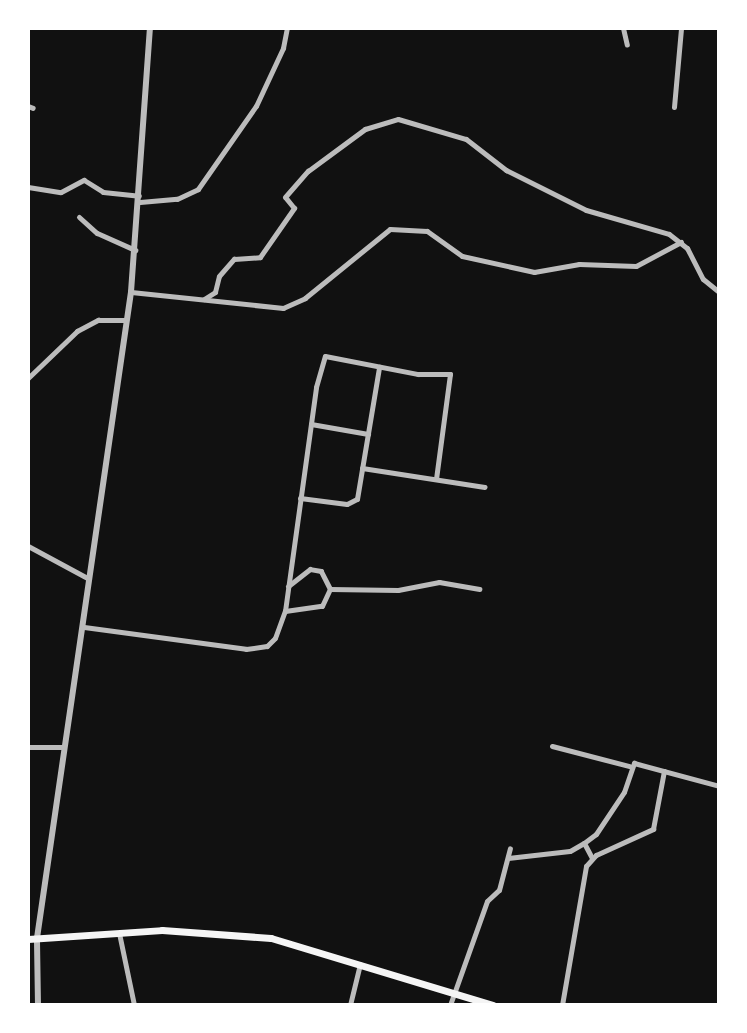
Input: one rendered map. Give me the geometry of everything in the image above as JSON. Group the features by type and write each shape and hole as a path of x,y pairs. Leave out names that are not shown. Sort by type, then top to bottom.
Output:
{"main road":[{"path":"33,938 220,931 271,938 493,1005"}],"street":[{"path":"38,1005 33,938 84,627 131,292 150,28"},
{"path":"28,187 61,192 84,180 103,192 140,199 177,199 198,189 256,106 283,48 287,28"},
{"path":"623,28 627,45"},
{"path":"674,107 681,28"},
{"path":"204,299 215,292 219,276 234,259 260,257 294,208 285,197 308,171 365,129 391,119 466,139 506,170 586,210 681,242 703,279 719,292"},
{"path":"79,217 97,233 135,250"},
{"path":"131,292 283,308 305,298 390,229 427,231 462,256 534,272 579,264 636,266 681,242"},
{"path":"28,378 77,331 98,320 126,320"},
{"path":"84,627 257,649 275,638 285,611 320,361 325,356 379,367 450,374 436,479"},
{"path":"300,498 353,503 379,367"},
{"path":"311,424 368,434"},
{"path":"362,468 485,487"},
{"path":"28,546 89,579"},
{"path":"287,586 310,569 321,571 330,589"},
{"path":"330,589 398,590 439,582 479,589"},
{"path":"285,611 322,606 330,589"},
{"path":"552,746 719,786"},
{"path":"28,747 63,747"},
{"path":"508,858 546,856 584,843 596,834 624,792 629,766"},
{"path":"562,1005 586,866 592,858 653,829 664,771"},
{"path":"584,843 592,858"},
{"path":"450,1005 452,992 510,848"},
{"path":"119,933 134,1005"},
{"path":"350,1005 360,963"}]}
